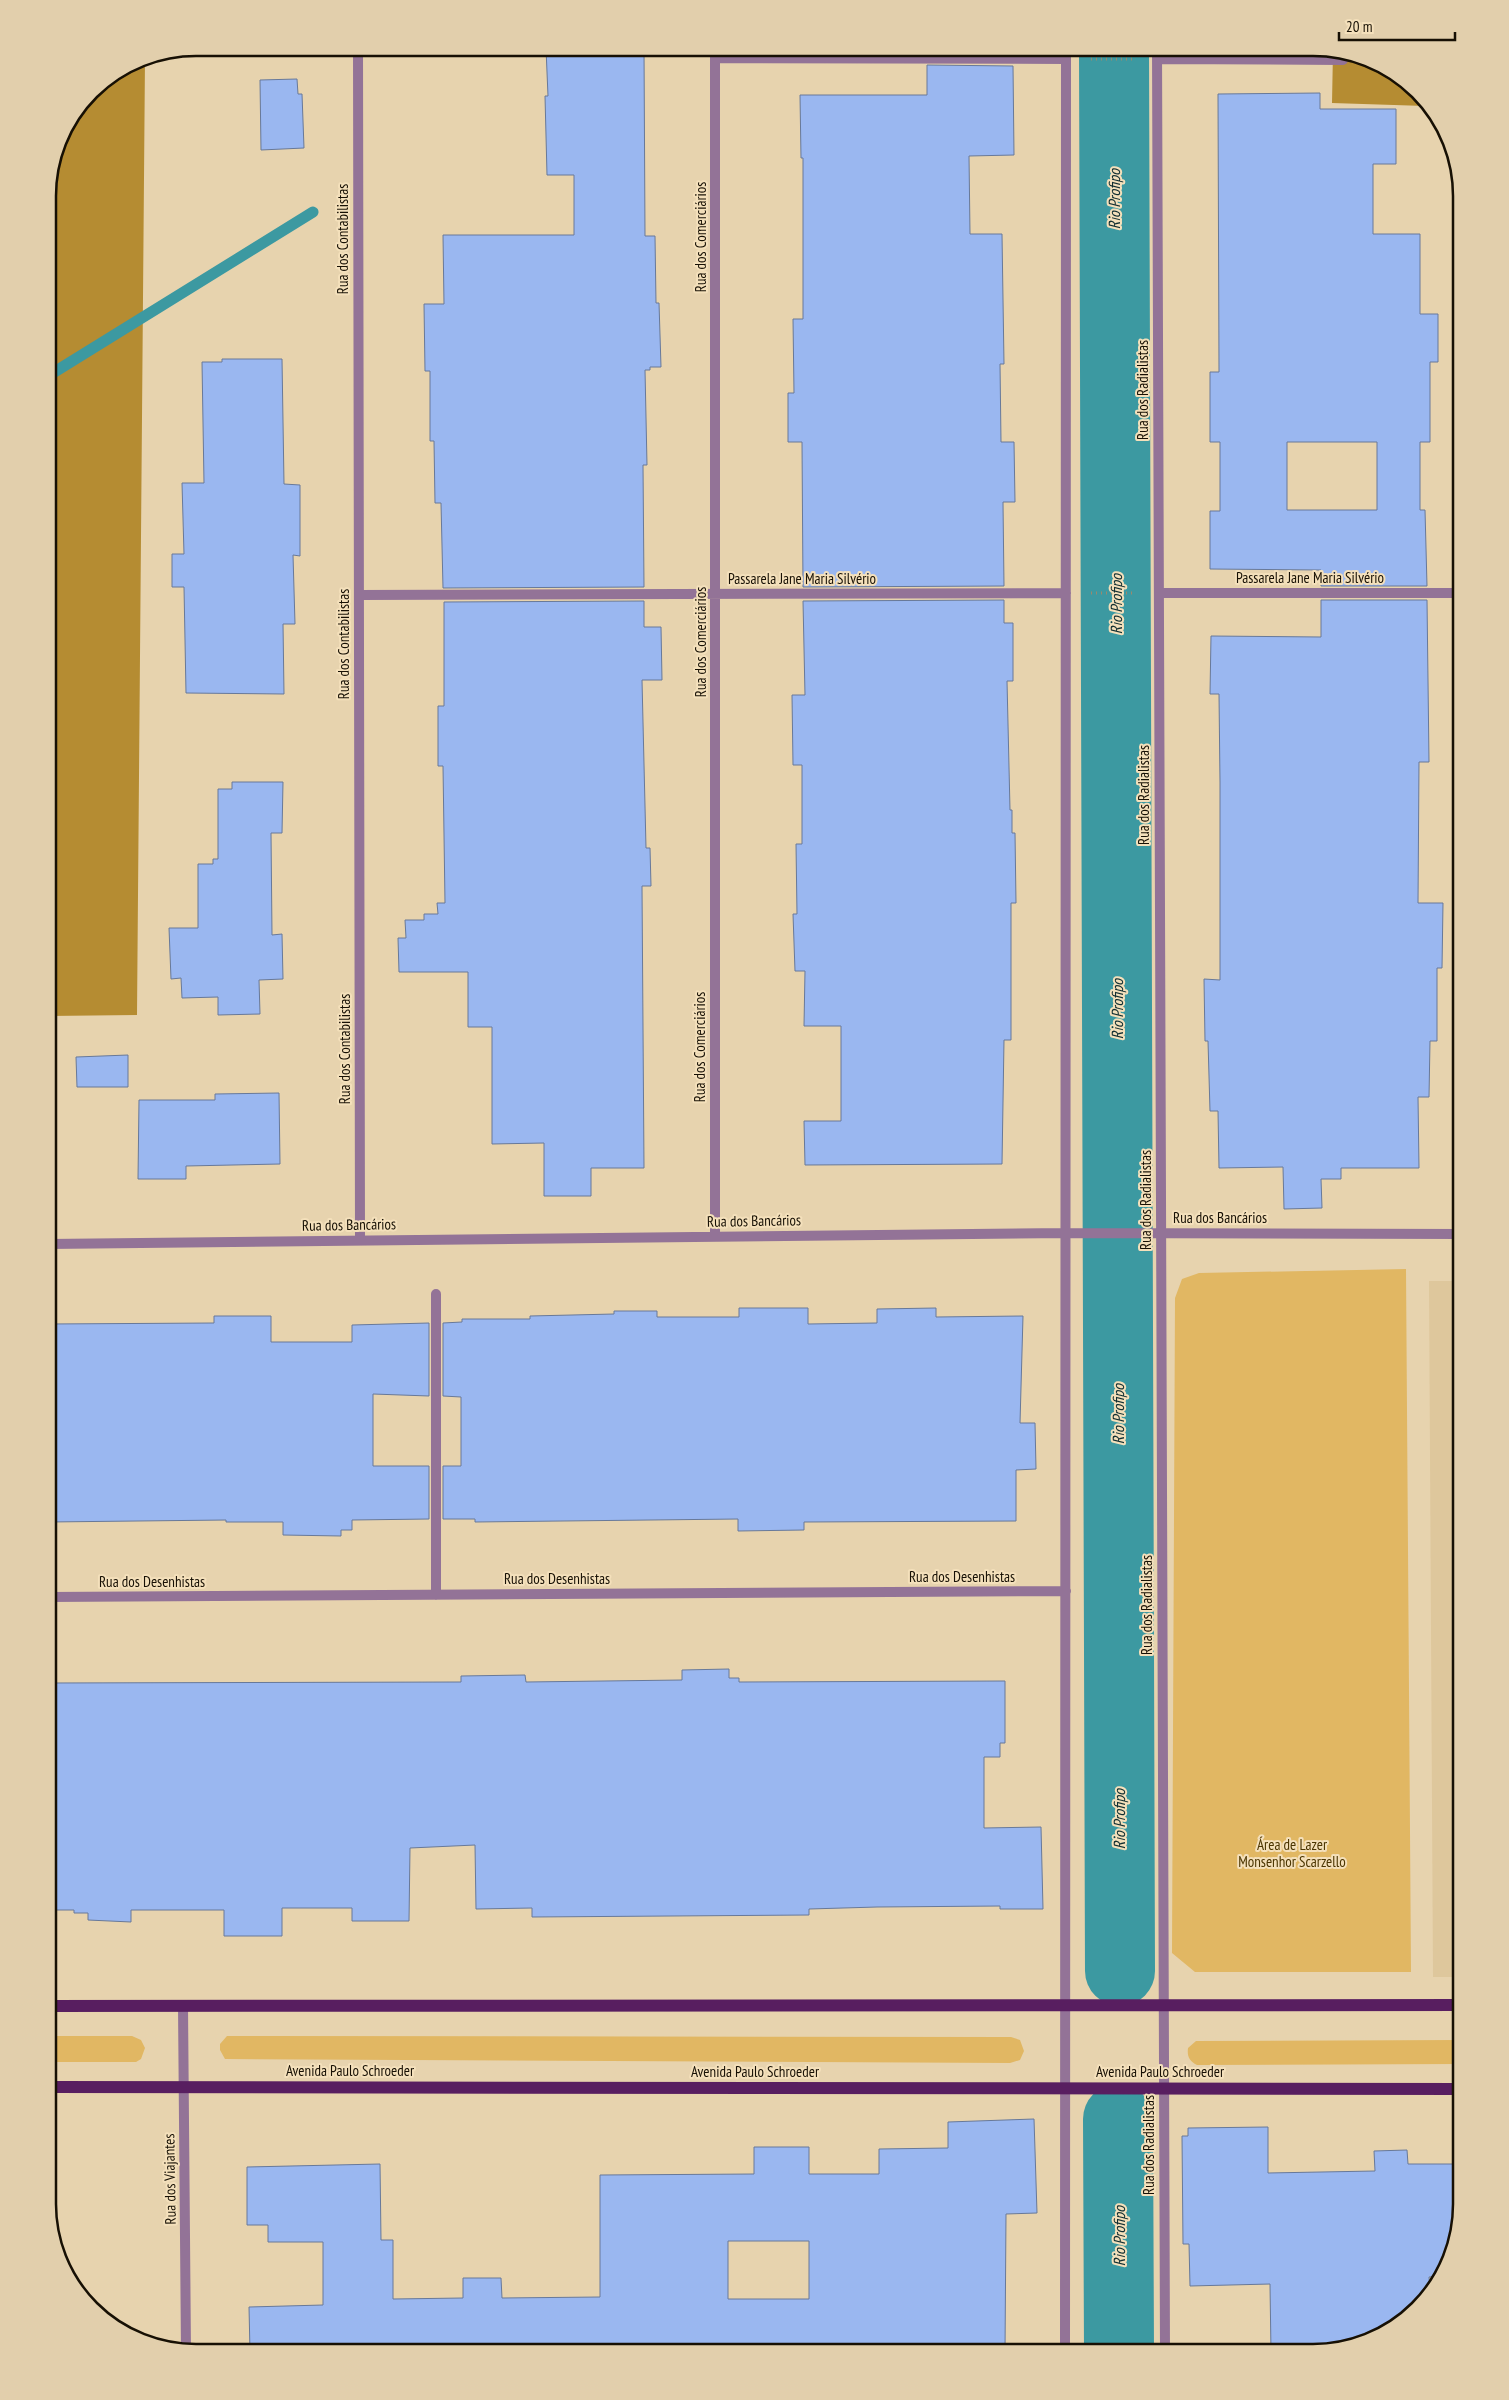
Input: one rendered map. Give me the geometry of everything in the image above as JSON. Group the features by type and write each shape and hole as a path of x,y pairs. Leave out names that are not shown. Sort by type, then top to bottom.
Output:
{"main road":[{"path":"56,2006 1453,2005"},
{"name":"Avenida Paulo Schroeder","path":"56,2087 1453,2089"}],"street":[{"name":"Rua dos Contabilistas","path":"358,56 360,1240"},
{"name":"Rua dos Comerciários","path":"715,56 715,1236"},
{"path":"929,57 1066,59 1065,2344"},
{"path":"1157,59 1343,60"},
{"name":"Rua dos Radialistas","path":"1157,59 1165,2344"},
{"name":"Passarela Jane Maria Silvério","path":"1159,593 1453,592"},
{"name":"Passarela Jane Maria Silvério","path":"359,595 1066,593"},
{"name":"Rua dos Bancários","path":"56,1244 1161,1232 1453,1234"},
{"path":"436,1294 436,1595"},
{"name":"Rua dos Desenhistas","path":"56,1597 1066,1591"},
{"name":"Rua dos Viajantes","path":"183,2006 186,2343"}],"path":[{"path":"1082,59 1135,59"},
{"path":"1089,593 1136,593"}],"shaded area":[{"path":"1333,58 1358,64 1375,71 1391,80 1419,106 1332,103"},
{"path":"145,66 137,1015 57,1016 57,178 61,160 71,134 85,111 111,85"},
{"path":"1429,1281 1453,1281 1453,1977 1433,1977"}],"green space":[{"name":"Área de Lazer Monsenhor Scarzello","path":"1406,1269 1411,1972 1195,1972 1172,1953 1175,1298 1182,1279 1199,1273"},
{"path":"56,2036 132,2036 141,2040 145,2048 141,2059 136,2062 56,2062"},
{"path":"227,2036 1011,2037 1020,2040 1024,2051 1020,2060 1010,2063 225,2059 220,2050 220,2044"},
{"path":"1453,2040 1453,2064 1197,2065 1190,2060 1188,2053 1188,2048 1196,2041"}],"building":[{"path":"546,56 644,56 645,236 655,236 656,303 659,303 661,367 650,367 650,370 645,370 647,465 643,465 644,587 443,588 441,503 435,503 434,441 430,441 430,371 425,371 424,304 444,304 443,235 574,235 574,175 547,175 545,96 548,96"},
{"path":"927,65 1013,66 1014,155 969,156 970,234 1002,234 1004,364 1000,364 1001,442 1014,442 1015,502 1003,502 1004,586 803,587 802,442 788,442 788,393 794,393 793,319 803,319 803,158 801,158 800,95 927,95"},
{"path":"297,79 298,94 302,94 304,148 261,150 260,80"},
{"path":"1320,93 1320,109 1396,109 1396,164 1373,164 1373,234 1420,234 1420,314 1438,314 1438,362 1430,362 1430,442 1420,442 1420,510 1425,510 1427,586 1321,586 1321,570 1210,569 1210,511 1220,511 1220,442 1210,442 1210,372 1219,372 1218,94","holes":["1287,442 1377,442 1377,510 1287,510"]},
{"path":"222,359 282,359 284,484 300,485 300,556 293,555 295,624 283,624 284,694 186,693 184,587 172,587 172,554 184,554 182,483 204,483 202,362 222,362"},
{"path":"1004,600 1004,623 1013,623 1013,681 1007,681 1010,810 1012,810 1012,833 1015,833 1016,903 1011,903 1011,1040 1004,1040 1002,1164 805,1165 804,1121 841,1121 841,1026 804,1026 805,971 795,971 793,914 797,914 796,844 802,844 802,765 793,765 792,695 805,695 803,601"},
{"path":"1321,600 1427,600 1429,762 1419,762 1418,903 1443,903 1442,968 1437,968 1437,1041 1430,1041 1429,1097 1418,1097 1419,1168 1341,1168 1341,1179 1321,1179 1322,1208 1284,1209 1283,1167 1219,1168 1218,1111 1210,1111 1208,1041 1205,1041 1204,979 1220,980 1219,694 1210,694 1211,636 1321,637"},
{"path":"644,601 644,627 661,627 662,680 642,680 646,848 650,848 651,886 642,886 644,1168 591,1168 591,1196 544,1196 544,1143 492,1144 492,1027 468,1027 468,972 399,972 398,938 406,938 405,920 424,920 424,914 438,914 437,903 445,903 443,766 438,766 438,706 444,706 444,602"},
{"path":"232,782 283,782 282,833 271,833 272,935 282,934 283,979 259,980 260,1014 218,1015 218,997 182,998 181,978 171,979 169,928 198,928 198,864 213,864 213,859 218,859 218,789 232,789"},
{"path":"128,1055 128,1087 77,1087 76,1057"},
{"path":"279,1093 280,1164 186,1166 186,1179 138,1179 139,1100 215,1100 215,1094"},
{"path":"739,1308 808,1308 808,1324 877,1323 877,1309 936,1308 936,1317 1023,1316 1020,1423 1035,1423 1036,1469 1016,1470 1016,1521 804,1522 804,1530 738,1531 738,1519 475,1522 475,1519 443,1519 443,1466 461,1466 461,1397 443,1396 443,1323 462,1322 462,1319 530,1319 530,1316 614,1314 614,1311 657,1311 657,1317 739,1317"},
{"path":"214,1316 271,1316 271,1342 352,1342 352,1325 429,1323 429,1396 373,1394 373,1466 429,1466 429,1519 352,1520 352,1530 341,1530 341,1536 283,1535 283,1522 226,1522 226,1520 56,1522 56,1324 214,1323"},
{"path":"729,1669 729,1678 739,1678 739,1682 1005,1681 1005,1743 1000,1743 1000,1757 984,1757 984,1828 1041,1827 1043,1909 1000,1909 1000,1906 877,1907 809,1909 809,1915 532,1917 532,1908 476,1909 475,1845 410,1848 409,1921 352,1921 352,1908 282,1908 282,1936 224,1936 224,1910 131,1910 131,1922 88,1920 88,1913 74,1913 74,1910 56,1910 56,1683 461,1682 461,1676 525,1675 526,1682 682,1680 682,1670"},
{"path":"1034,2119 1037,2213 1006,2214 1005,2344 250,2343 249,2307 323,2305 323,2242 268,2242 268,2225 247,2225 247,2167 380,2164 381,2240 393,2240 393,2299 463,2298 463,2278 501,2278 502,2298 600,2297 600,2175 754,2174 754,2147 809,2147 809,2174 879,2174 879,2149 948,2148 948,2122","holes":["728,2241 809,2241 809,2299 728,2299"]},
{"path":"1268,2127 1268,2173 1375,2171 1374,2151 1407,2150 1408,2164 1453,2164 1452,2222 1445,2249 1432,2277 1429,2277 1429,2282 1405,2309 1391,2320 1358,2336 1331,2343 1271,2344 1270,2284 1190,2286 1189,2244 1183,2244 1182,2136 1188,2136 1188,2128"}],"waterway":[{"name":"Rio Profipo","path":"1114,57 1120,1971"},
{"path":"57,370 313,212"},
{"name":"Rio Profipo","path":"1118,2119 1119,2344"}]}
